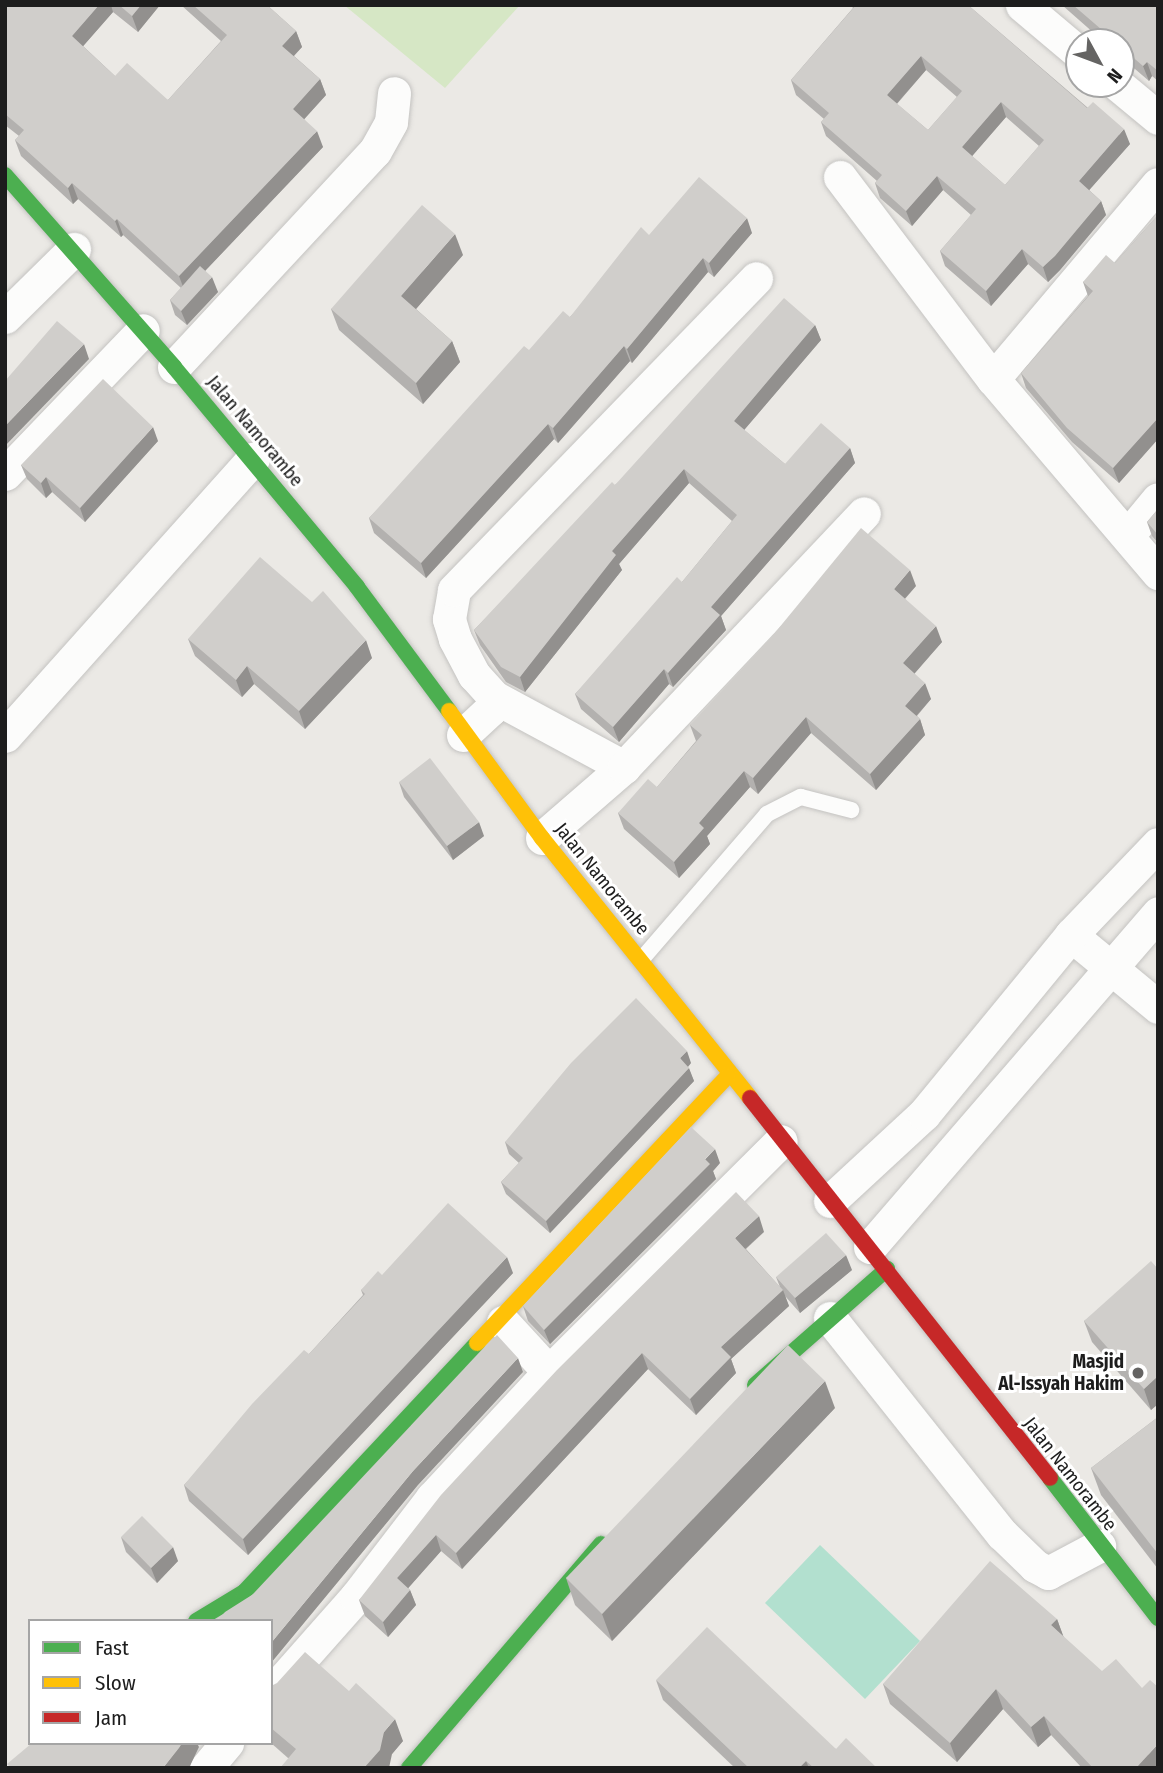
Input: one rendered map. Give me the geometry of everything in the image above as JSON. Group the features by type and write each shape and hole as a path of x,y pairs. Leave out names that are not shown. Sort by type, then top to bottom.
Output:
{"main road":[{"name":"Jalan Namorambe","path":"5,176 74,249 253,459 356,587 463,735 542,838 641,960 728,1076 878,1258 1158,1618"},
{"path":"199,1619 244,1592 503,1322 728,1076"},
{"path":"747,1393 830,1318 878,1258"},
{"path":"409,1768 615,1530"}],"street":[{"path":"1022,5 1065,40"},
{"path":"174,367 375,151 391,122 394,93"},
{"path":"1134,98 1158,118"},
{"path":"841,177 993,379 1129,534 1158,573"},
{"path":"993,379 1158,184"},
{"path":"5,317 74,249"},
{"path":"624,767 494,697 474,675 455,639 449,619 454,590 756,278"},
{"path":"5,474 143,330"},
{"path":"5,736 253,459"},
{"path":"1129,534 1158,499"},
{"path":"542,838 624,767 864,513"},
{"path":"463,735 491,709 494,697"},
{"path":"830,1201 924,1114 1071,935 1158,844"},
{"path":"878,1258 1108,967 1158,913"},
{"path":"1071,935 1158,1007"},
{"path":"273,1691 356,1597 432,1498 549,1372 782,1141"},
{"path":"830,1318 1002,1534 1035,1566 1048,1573 1100,1546"},
{"path":"503,1322 549,1372"},
{"path":"206,1768 226,1745"}],"lane":[{"path":"641,960 767,814 801,797 851,810"}],"green space":[{"path":"344,5 520,5 445,88"},
{"path":"820,1545 920,1641 865,1699 765,1603"}],"building":[{"path":"5,5 99,5 72,36 115,76 127,63 168,100 227,35 193,5 267,5 296,31 282,46 320,79 293,109 317,131 179,276 117,219 115,221 72,183 68,188 15,140 24,130 5,114"},
{"path":"119,5 141,5 132,16"},
{"path":"856,5 968,5 1065,89 1065,98 1075,98 1087,108 1093,102 1124,129 1079,181 1101,201 1055,256 1043,267 1022,249 986,291 940,251 976,209 937,176 906,211 875,183 882,175 821,122 829,113 791,80","holes":["921,56 962,91 928,130 887,95","1001,102 1044,140 1005,185 962,147"]},
{"path":"1073,5 1158,5 1158,71 1147,62 1143,66 1135,59 1135,28 1100,28"},
{"path":"699,177 747,218 709,263 703,258 627,349 624,346 553,428 548,424 421,563 369,518 524,346 529,350 563,311 570,317 641,227 649,235"},
{"path":"422,205 455,234 401,296 452,341 416,383 331,309"},
{"path":"1158,215 1158,418 1113,468 1067,428 1021,373 1093,291 1083,282 1106,255 1115,263"},
{"path":"200,266 212,277 181,311 170,300"},
{"path":"784,298 815,325 734,421 785,464 821,423 850,448 711,607 720,615 668,673 664,669 613,727 575,694 677,577 682,582 737,515 684,469 612,551 616,555 520,677 501,667 474,630 612,482 615,485"},
{"path":"57,321 84,344 5,426 5,381"},
{"path":"103,379 153,427 80,508 46,477 41,483 21,465"},
{"path":"1158,509 1158,535 1147,522"},
{"path":"861,528 910,570 894,589 936,626 903,663 925,683 905,706 920,719 870,774 806,717 753,778 744,771 699,823 704,828 674,862 618,813 648,779 657,787 702,735 690,725 769,640"},
{"path":"260,557 312,602 323,591 366,640 299,711 247,666 236,680 188,639"},
{"path":"430,758 479,822 447,846 399,782"},
{"path":"636,998 687,1051 680,1058 689,1068 546,1221 501,1182 523,1158 505,1142 571,1063"},
{"path":"691,1127 715,1149 705,1159 710,1164 544,1330 523,1306"},
{"path":"736,1192 759,1216 735,1238 783,1290 721,1347 731,1357 690,1399 642,1353 456,1553 436,1535 397,1578 410,1590 383,1622 359,1600 441,1495 557,1370"},
{"path":"448,1203 507,1257 243,1539 184,1485 252,1404 304,1350 309,1354 365,1294 361,1290 378,1271 382,1275"},
{"path":"826,1233 846,1255 795,1298 776,1277"},
{"name":"Masjid Al-Issyah Hakim","path":"1151,1261 1158,1269 1158,1376 1144,1389 1084,1321"},
{"path":"497,1335 518,1358 413,1471 273,1641 273,1619 219,1619 255,1593"},
{"path":"788,1345 825,1381 602,1614 566,1578"},
{"path":"1158,1417 1158,1554 1091,1468"},
{"path":"142,1516 173,1547 151,1568 121,1537"},
{"path":"990,1561 1057,1619 1051,1625 1102,1671 1116,1659 1142,1688 1150,1680 1158,1687 1158,1744 1136,1768 1093,1768 1044,1716 1031,1727 996,1689 950,1743 883,1684"},
{"path":"707,1627 836,1749 846,1738 877,1768 814,1768 806,1761 799,1768 749,1768 656,1680"},
{"path":"305,1652 349,1691 356,1683 395,1719 384,1732 380,1750 364,1768 280,1768 296,1749 273,1730 273,1685"},
{"path":"30,1745 181,1745 163,1768 11,1768 7,1764"}],"traffic: fast":[{"path":"5,175 174,367 357,587 449,711"},
{"path":"755,1385 887,1269"},
{"path":"199,1619 244,1592 477,1343"},
{"path":"1050,1478 1158,1618"},
{"path":"409,1768 601,1544"}],"traffic: slow":[{"path":"449,711 542,838 750,1098"},
{"path":"477,1343 728,1076"}],"traffic: jam":[{"path":"750,1098 1050,1478"}],"place":[{"name":"Masjid Al-Issyah Hakim","path":"1138,1373"}]}
